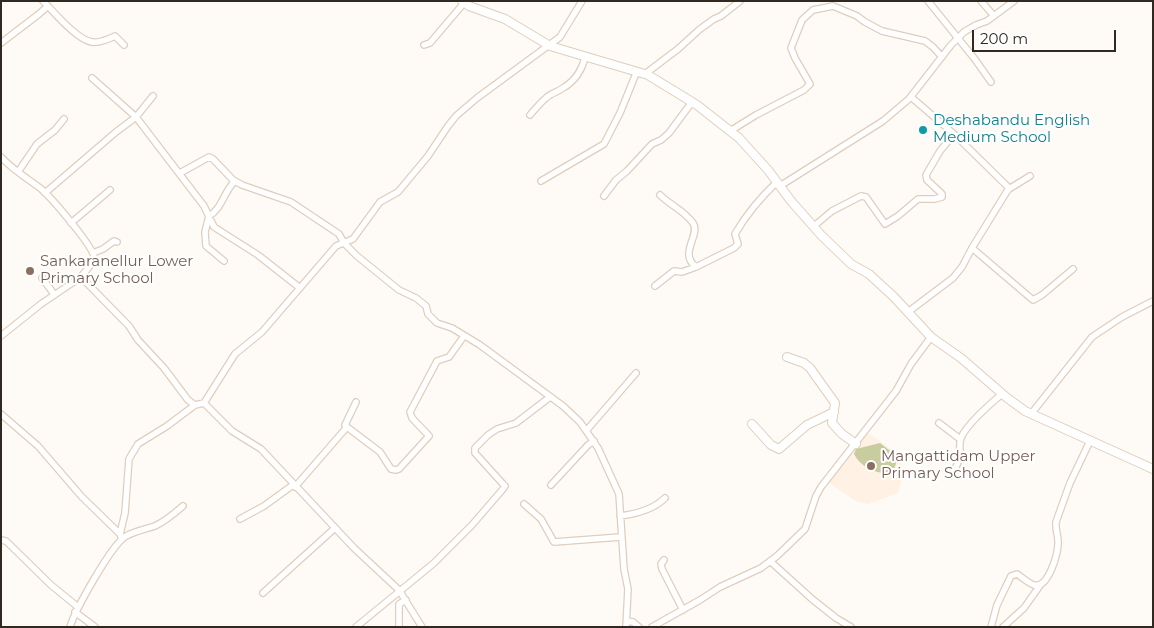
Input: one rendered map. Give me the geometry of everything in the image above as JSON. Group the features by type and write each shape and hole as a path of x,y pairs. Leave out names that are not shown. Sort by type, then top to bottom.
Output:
{"main road":[{"path":"463,2 468,6 505,19 550,46 645,74 692,102 740,138 814,226 851,264 869,274 931,337 961,358 1002,394 1031,414 1153,470"},
{"path":"787,357 804,363 810,368 835,403 832,423 842,434 856,444"},
{"path":"752,424 771,445 779,449 807,425 834,412"}],"street":[{"path":"204,404 235,354 262,332 336,246 353,239 380,202 398,192 428,156 456,116 477,98 560,37 582,1"},
{"path":"645,74 678,50 700,29 740,1"},
{"path":"928,1 991,82"},
{"path":"981,1 994,16"},
{"path":"655,286 674,271 682,272 696,267 734,248 738,244 735,234 765,192 883,121 911,97 964,32 994,16 1014,1"},
{"path":"424,45 430,43 463,2"},
{"path":"1,43 40,14 45,4 87,41 94,43 115,36 124,45"},
{"path":"730,131 804,90 810,84 791,48 793,40 800,30 802,20 813,10 833,6 857,16 882,31 925,41 942,57"},
{"path":"530,115 546,97 562,89 574,79 582,70 585,57"},
{"path":"541,181 604,144 620,113 637,71"},
{"path":"92,78 136,117 204,206 214,227 292,280 300,288"},
{"path":"45,193 136,117 153,96"},
{"path":"911,97 954,134 1009,189"},
{"path":"604,196 616,180 652,144 661,140 669,133 692,102"},
{"path":"18,172 37,144 55,130 64,119"},
{"path":"814,226 832,211 861,196 866,197 885,224 918,199 942,197 942,194 927,180 926,175 940,151 954,134"},
{"path":"180,173 208,157 213,159 222,171 235,182 291,202 339,234 344,243 399,290 416,298 426,306 428,314 437,323 452,328 480,345 563,406 580,422 594,441 619,494 624,569 628,589 627,624 633,622 639,627"},
{"path":"1,158 45,193 71,223 94,255 93,261 81,277 54,294 1,336"},
{"path":"908,312 953,278 962,267 1009,189 1030,176"},
{"path":"224,261 206,246 205,232 209,216 216,212 226,192 235,182"},
{"path":"71,223 110,190"},
{"path":"660,196 677,207 694,224 695,229 688,255 696,267"},
{"path":"93,253 104,249 114,241 117,242"},
{"path":"972,248 1033,300 1042,295 1073,269"},
{"path":"81,277 129,326 138,340 164,368 188,400 195,405"},
{"path":"42,278 54,294"},
{"path":"1031,414 1092,337 1122,316 1153,301"},
{"path":"356,402 345,425 380,452 391,469 399,469 429,436 412,418 410,412 437,361 449,357 464,336"},
{"path":"652,627 684,610 720,587 761,568 805,529 816,496 835,468 856,444 896,391 911,364 931,337"},
{"path":"586,431 636,373"},
{"path":"950,476 954,472 960,456 960,440 980,414 1002,394"},
{"path":"356,627 434,563 472,525 505,486 475,453 475,448 488,435 516,423 550,397"},
{"path":"70,627 77,610 121,536 125,513 129,459 138,444 167,426 195,405 204,404"},
{"path":"204,404 232,431 261,449 335,528 399,590 422,627"},
{"path":"1,414 38,446 82,497 121,536"},
{"path":"939,423 960,440"},
{"path":"240,519 294,486 347,427"},
{"path":"551,485 594,441"},
{"path":"1003,627 1024,608 1041,584 1047,580 1058,545 1056,522 1070,483 1090,442"},
{"path":"620,516 637,514 660,504 665,498"},
{"path":"524,504 541,519 554,542 621,537"},
{"path":"121,536 164,522 183,506"},
{"path":"263,593 335,528"},
{"path":"1,540 6,540 13,546 95,627"},
{"path":"664,560 661,564 662,569 684,610"},
{"path":"770,561 812,599 851,627"},
{"path":"991,627 995,608 1011,576 1017,574 1032,584 1041,584"},
{"path":"399,627 399,604 406,600"}],"shaded area":[{"name":"Mangattidam Upper Primary School","path":"869,433 901,457 902,479 898,493 868,504 857,502 828,482 836,470"}],"green space":[{"path":"880,443 898,457 893,473 876,472 865,467 854,454 856,449"}],"place":[{"name":"Deshabandu English Medium School","path":"923,130"},
{"name":"Sankaranellur Lower Primary School","path":"30,271"},
{"name":"Mangattidam Upper Primary School","path":"871,466"}]}
